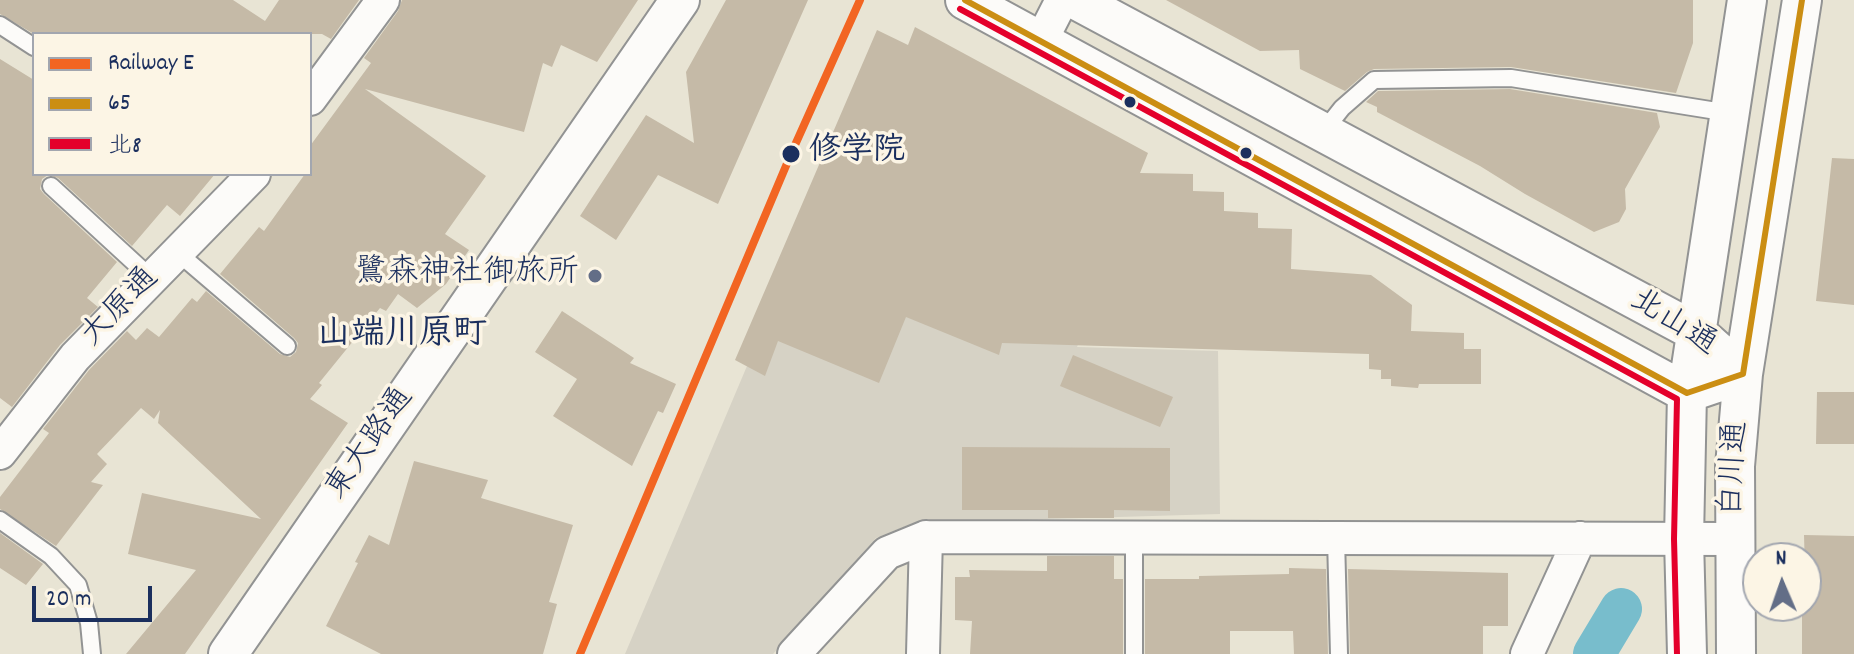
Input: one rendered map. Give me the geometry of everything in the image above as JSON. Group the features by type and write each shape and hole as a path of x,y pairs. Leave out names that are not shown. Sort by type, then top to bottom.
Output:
{"street":[{"path":"312,96 383,0"},
{"name":"東大路通","path":"228,654 680,0"},
{"name":"北山通","path":"965,0 1687,393 1743,374 1696,332 1076,0"},
{"path":"1041,41 1062,0"},
{"name":"白川通","path":"1687,654 1684,539 1687,393 1747,0"},
{"name":"白川通","path":"1736,654 1735,466 1743,374 1802,0"},
{"name":"大原通","path":"0,453 75,357 177,252 243,178"},
{"path":"794,654 887,553 926,537 1734,539"},
{"path":"923,654 926,537"},
{"path":"1527,654 1580,538"}],"lane":[{"path":"0,25 32,46"},
{"path":"1323,132 1342,108 1374,80 1511,78 1729,113"},
{"path":"51,186 151,278"},
{"path":"177,252 287,346"},
{"path":"0,520 51,556 78,585 89,623 92,654"},
{"path":"1134,538 1134,654"},
{"path":"1336,538 1339,654"}],"shaded area":[{"path":"1124,236 1077,347 1218,351 1220,514 913,523 876,538 773,654 625,654 772,307"}],"building":[{"path":"0,0 233,0 265,21 279,0 359,0 331,39 312,32 32,33 0,14"},
{"path":"402,0 638,0 597,62 561,45 552,67 543,63 524,132 365,89 486,176 445,234 469,250 446,284 417,308 398,294 386,311 380,308 319,383 322,385 310,399 348,423 185,654 126,654 196,570 128,554 142,493 261,519 158,423 160,410 154,419 141,408 97,454 107,464 91,482 103,485 56,546 0,509 0,497 49,433 43,429 89,370 127,331 136,340 147,328 159,337 192,298 197,302 206,291 280,354 290,357 296,352 298,343 294,338 220,274 259,227 264,231 304,176 312,176 312,143 371,63 364,58 398,11"},
{"path":"726,0 808,0 718,204 658,175 616,240 580,216 646,115 694,143 686,72"},
{"path":"1166,0 1693,0 1693,43 1676,93 1511,67 1374,69 1345,91 1300,69 1299,50 1260,51"},
{"path":"915,27 1148,153 1140,173 1193,174 1193,191 1224,192 1224,211 1258,213 1258,228 1292,229 1291,269 1371,275 1412,305 1411,331 1464,333 1464,349 1481,349 1481,384 1419,384 1418,388 1391,386 1391,379 1381,379 1381,370 1369,369 1369,354 1002,343 999,355 906,317 879,383 778,341 765,376 735,360 877,30 908,45"},
{"path":"0,59 32,79 32,176 46,176 42,179 40,189 44,194 117,262 87,298 98,307 60,345 12,407 0,398"},
{"path":"1510,89 1657,113 1660,127 1625,189 1626,209 1619,222 1594,232 1480,166 1377,112 1377,107 1366,102 1378,91"},
{"path":"1832,158 1854,159 1854,305 1816,301"},
{"path":"51,176 213,176 180,216 167,205 132,246 58,178"},
{"path":"562,311 634,358 630,363 676,384 663,413 658,411 632,466 553,416 577,379 535,352"},
{"path":"1073,355 1173,397 1160,427 1060,386"},
{"path":"1817,392 1854,392 1854,444 1816,444"},
{"path":"962,447 1170,448 1170,511 1114,510 1114,518 1048,518 1048,510 962,510"},
{"path":"414,461 488,480 481,498 573,525 549,602 557,604 543,654 381,654 326,626 369,535 389,545"},
{"path":"0,533 43,564 26,585 0,568"},
{"path":"1804,535 1854,536 1854,654 1802,654 1802,622 1822,622 1822,542 1804,542"},
{"path":"1047,556 1114,556 1114,579 1123,579 1123,654 970,654 972,621 955,620 955,577 970,577 969,570 1047,571"},
{"path":"1289,568 1326,569 1328,654 1294,654 1293,631 1230,631 1230,654 1145,654 1145,579 1289,574"},
{"path":"1348,569 1508,573 1508,626 1483,626 1483,654 1350,654"}],"waterway":[{"path":"1594,654 1621,609"}],"rail line":[{"name":"E","path":"580,654 791,154 860,0"}],"transit line":[{"name":"65","path":"965,0 1687,393 1743,374 1802,0"},
{"name":"北8","path":"960,9 1677,399 1674,539 1677,654"}],"place":[{"name":"修学院","path":"791,154"},
{"name":"鷺森神社御旅所","path":"595,276"}],"district":[{"name":"山端川原町","path":"402,337"}]}
